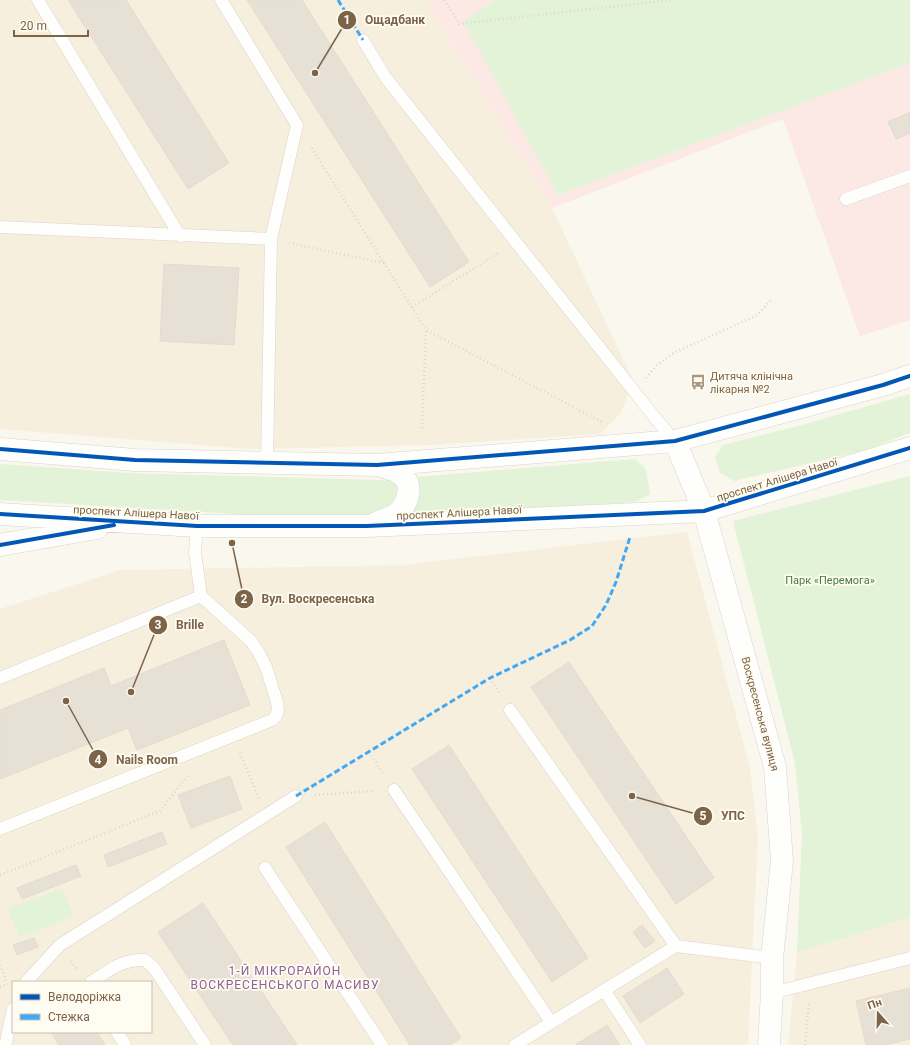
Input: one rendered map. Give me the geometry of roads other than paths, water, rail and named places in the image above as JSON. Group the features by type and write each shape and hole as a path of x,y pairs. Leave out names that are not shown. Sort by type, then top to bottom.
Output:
{"street":[{"path":"0,449 135,460 378,464 675,441 883,385 910,376"},
{"name":"Воскресенська вулиця","path":"675,441 704,511 775,767 782,861 772,958 772,993 769,1045"},
{"name":"проспект Алішера Навої","path":"0,514 197,526 367,526 704,511 910,448"},
{"path":"367,526 394,516 402,508 408,498 408,484 400,473 378,464"},
{"path":"0,545 130,522"}],"lane":[{"path":"38,0 180,236"},
{"path":"220,0 297,125 271,239 267,462"},
{"path":"363,40 386,78 632,389 675,441"},
{"path":"846,199 910,176"},
{"path":"0,227 271,239"},
{"path":"0,829 233,736 272,720 276,716 278,710 277,702 266,667 259,653 251,641 201,596 195,552 197,526"},
{"path":"0,678 201,596"},
{"path":"510,710 676,946"},
{"path":"394,790 551,1022"},
{"path":"27,981 60,945 296,796"},
{"path":"265,868 382,1045"},
{"path":"515,1045 676,946 772,958"},
{"path":"772,993 910,958"},
{"path":"86,979 122,962 133,959 145,960 154,968 205,1045"},
{"path":"604,990 640,1045"},
{"path":"4,1045 12,1014"},
{"path":"118,1033 125,1045"}],"place":[{"name":"Ощадбанк","path":"315,73"},
{"name":"Дитяча клінічна лікарня №2","path":"698,382"},
{"name":"Вул. Воскресенська","path":"232,543"},
{"name":"Brille","path":"131,692"},
{"name":"Nails Room","path":"66,701"},
{"name":"УПС","path":"632,796"}],"district":[{"name":"1-Й МІКРОРАЙОН ВОСКРЕСЕНСЬКОГО МАСИВУ","path":"285,978"}],"park label":[{"name":"Парк «Перемога»","path":"830,580"}]}
